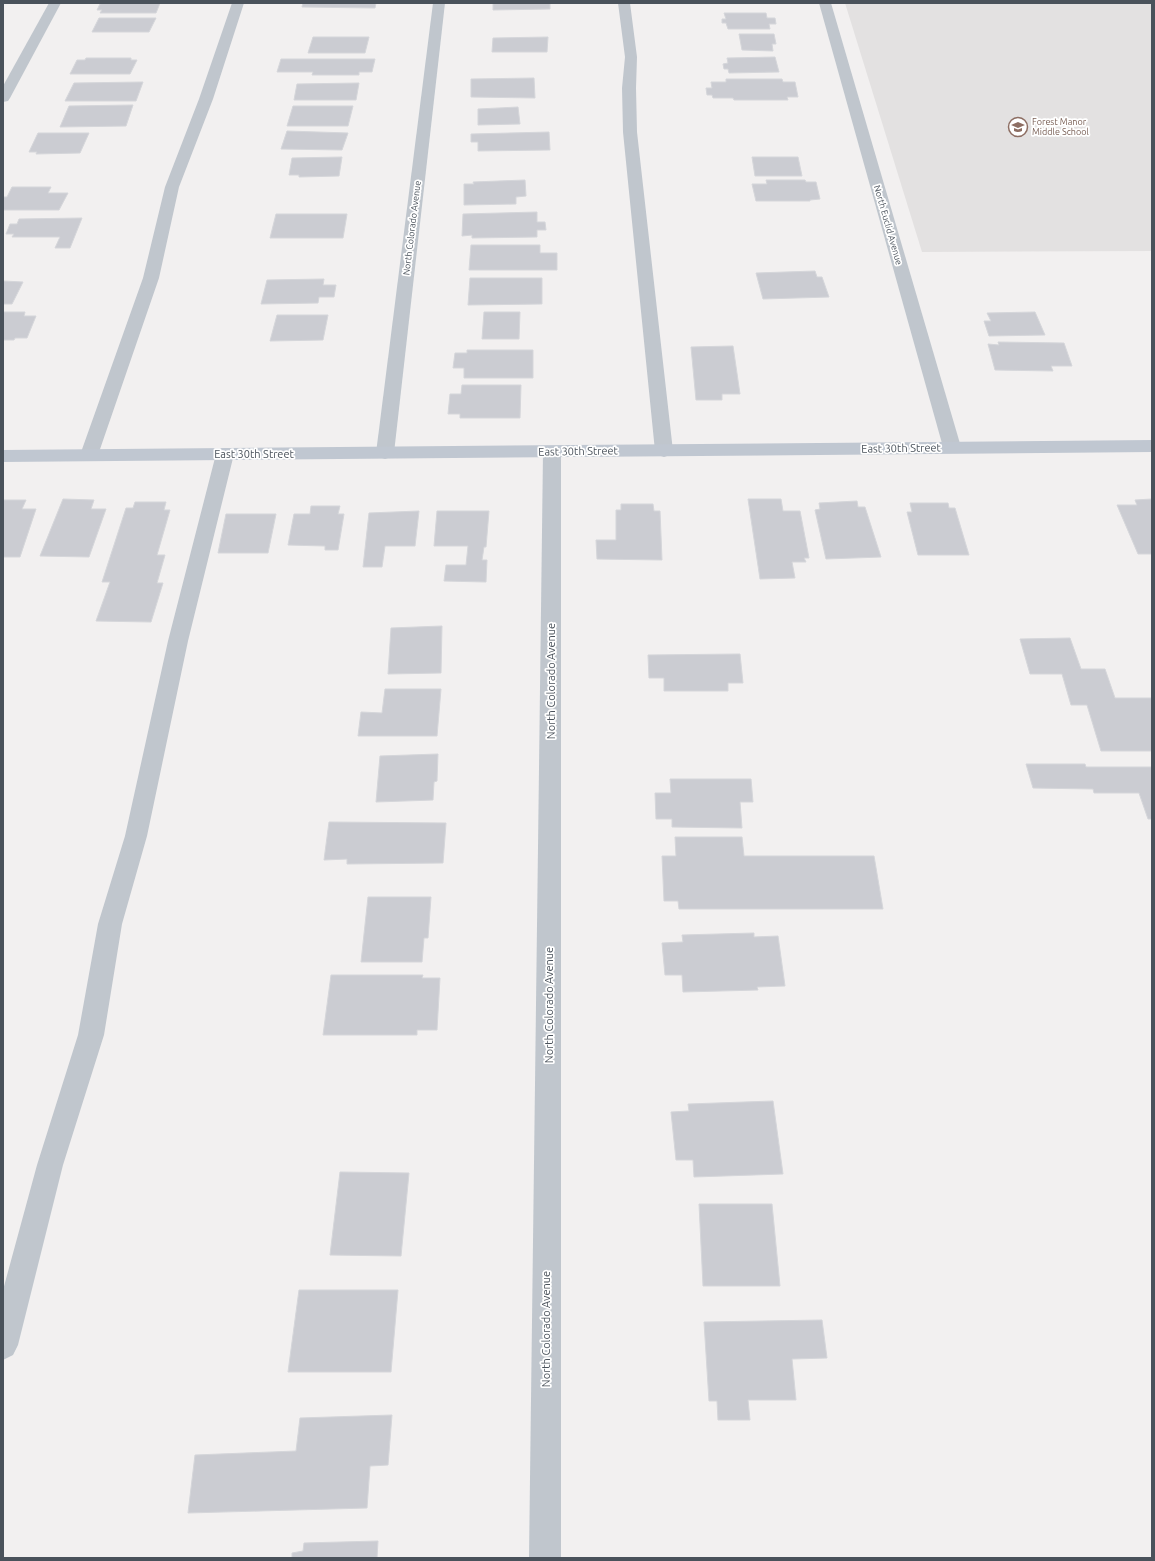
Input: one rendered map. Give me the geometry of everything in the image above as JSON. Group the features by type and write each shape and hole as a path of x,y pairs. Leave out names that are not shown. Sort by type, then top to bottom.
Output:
{"main road":[{"name":"East 30th Street","path":"3,456 1152,446"}],"street":[{"path":"3,98 55,3"},
{"path":"89,455 151,278 172,187 206,99 238,3"},
{"name":"North Colorado Avenue","path":"385,453 439,3"},
{"path":"624,3 631,57 629,88 630,132 664,450"},
{"name":"North Euclid Avenue","path":"824,3 952,447"},
{"name":"North Colorado Avenue","path":"545,1558 552,452"},
{"path":"3,1345 50,1165 91,1035 110,924 136,836 178,641 225,454"}],"shaded area":[{"name":"Forest Manor Middle School","path":"845,3 1152,3 1152,251 922,252"}],"building":[{"path":"160,3 156,13 100,13 102,10 97,10 100,4"},
{"path":"303,3 376,3 375,8 302,7"},
{"path":"493,3 550,3 550,9 493,10"},
{"path":"724,13 766,13 767,18 775,18 776,24 769,24 770,29 728,29 726,23 722,23 722,19 726,19"},
{"path":"99,18 156,18 149,32 92,32"},
{"path":"739,34 774,34 776,44 772,44 773,51 742,50"},
{"path":"313,37 369,37 365,53 308,53"},
{"path":"548,37 547,52 492,52 493,38"},
{"path":"775,57 779,72 729,73 728,69 724,69 723,64 728,63 727,58"},
{"path":"86,58 131,58 131,60 137,60 130,74 70,74 77,60 85,60"},
{"path":"281,59 375,59 372,72 359,72 359,75 312,75 313,72 277,72"},
{"path":"534,78 535,98 471,97 471,79"},
{"path":"726,79 782,79 783,82 795,82 798,97 787,97 788,100 734,100 733,98 713,98 712,95 707,95 706,88 712,88 711,82 726,82"},
{"path":"143,82 136,101 65,101 74,83"},
{"path":"359,83 356,100 294,100 297,84"},
{"path":"133,105 126,126 60,127 69,106"},
{"path":"293,106 353,106 348,126 287,126"},
{"path":"518,107 520,124 478,125 478,109"},
{"path":"287,131 348,133 342,150 281,149"},
{"path":"549,132 550,150 478,151 478,142 471,142 471,134"},
{"path":"38,133 89,133 80,153 36,154 37,152 29,152"},
{"path":"342,157 339,176 299,177 299,175 289,175 292,158"},
{"path":"752,157 798,157 802,176 755,176"},
{"path":"525,180 526,196 516,197 516,204 464,205 464,184 474,184 473,182"},
{"path":"766,180 805,180 806,182 816,182 820,199 810,201 756,201 752,184 767,184"},
{"path":"12,187 51,187 48,193 68,193 59,210 3,210 3,197 7,197"},
{"path":"537,212 537,222 545,222 546,230 537,230 537,237 472,238 472,235 462,236 463,214"},
{"path":"276,214 347,214 343,238 270,238"},
{"path":"82,218 70,248 55,248 60,237 12,237 14,234 6,234 10,224 17,224 19,219"},
{"path":"471,245 540,245 540,253 557,253 557,270 469,270"},
{"path":"815,271 817,277 822,277 829,297 763,299 756,273"},
{"path":"470,278 542,278 542,304 468,305"},
{"path":"324,279 323,285 336,285 334,297 319,297 318,303 261,304 267,280"},
{"path":"3,281 23,282 12,304 3,304"},
{"path":"3,312 25,312 24,316 36,316 27,338 3,340"},
{"path":"484,312 520,312 519,339 482,339"},
{"path":"1035,312 1045,335 989,336 984,321 991,321 987,313"},
{"path":"277,315 328,315 323,340 270,341"},
{"path":"998,342 1064,343 1072,366 1051,366 1053,371 995,370 988,344 999,345"},
{"path":"733,346 740,394 722,394 722,400 696,400 691,347"},
{"path":"467,350 533,350 533,378 464,378 464,368 453,368 455,353 467,353"},
{"path":"462,385 521,385 520,418 460,418 460,414 448,414 450,394 461,394"},
{"path":"63,499 94,500 91,509 106,509 89,557 40,556"},
{"path":"748,499 781,499 783,511 800,511 809,558 804,558 806,562 792,562 795,578 760,579"},
{"path":"1152,499 1152,554 1138,554 1117,505 1137,505 1135,500"},
{"path":"3,500 26,500 22,509 36,509 20,557 3,557"},
{"path":"857,501 858,507 865,507 881,557 826,559 815,510 820,509 819,503"},
{"path":"135,502 166,502 164,510 170,510 157,555 165,555 157,583 163,583 151,622 96,621 110,582 102,582 126,508 133,508"},
{"path":"910,503 948,503 949,508 955,508 969,555 918,555 907,512 912,512"},
{"path":"621,504 653,504 654,511 660,511 662,560 597,559 596,540 616,540 616,510 621,510"},
{"path":"311,506 340,506 338,514 344,514 338,550 325,550 325,546 288,545 294,514 310,514"},
{"path":"419,511 415,546 385,546 382,567 363,567 369,513"},
{"path":"437,511 489,511 486,547 484,547 482,560 487,560 486,582 444,581 446,565 466,565 468,546 434,546"},
{"path":"226,514 276,514 268,553 218,553"},
{"path":"442,626 441,673 388,674 391,628"},
{"path":"1070,638 1081,669 1105,669 1115,698 1152,698 1152,751 1101,751 1087,705 1071,705 1062,674 1030,674 1020,639"},
{"path":"740,654 743,683 728,683 728,691 664,691 664,678 649,678 648,655"},
{"path":"385,689 441,689 437,736 358,736 361,712 382,713"},
{"path":"438,754 437,781 434,782 433,800 376,802 380,756"},
{"path":"1026,764 1085,764 1086,767 1152,767 1152,819 1148,819 1139,793 1094,793 1093,789 1033,788"},
{"path":"670,779 751,779 753,802 740,802 742,828 672,827 672,819 656,819 655,793 671,793"},
{"path":"329,822 446,823 443,863 347,864 347,859 324,860"},
{"path":"675,837 742,837 744,856 874,856 883,909 679,909 678,901 664,901 662,856 676,856"},
{"path":"368,897 431,897 428,938 424,938 422,962 361,962"},
{"path":"754,933 754,937 778,936 785,986 757,987 758,990 683,992 682,975 665,975 662,943 683,942 682,935"},
{"path":"331,975 423,975 422,978 440,978 437,1030 417,1030 417,1035 323,1035"},
{"path":"773,1101 783,1174 694,1177 693,1160 676,1160 671,1112 689,1111 688,1104"},
{"path":"340,1172 409,1173 401,1256 330,1255"},
{"path":"699,1204 772,1204 780,1286 703,1286"},
{"path":"299,1290 398,1290 391,1372 288,1372"},
{"path":"822,1320 827,1358 792,1359 796,1400 748,1400 750,1420 718,1420 717,1401 709,1401 704,1322"},
{"path":"392,1415 388,1465 370,1466 367,1508 188,1513 195,1455 296,1451 300,1418"},
{"path":"378,1541 377,1558 292,1558 292,1553 303,1551 304,1543"}],"place":[{"name":"Forest Manor Middle School","path":"1018,127"}]}
